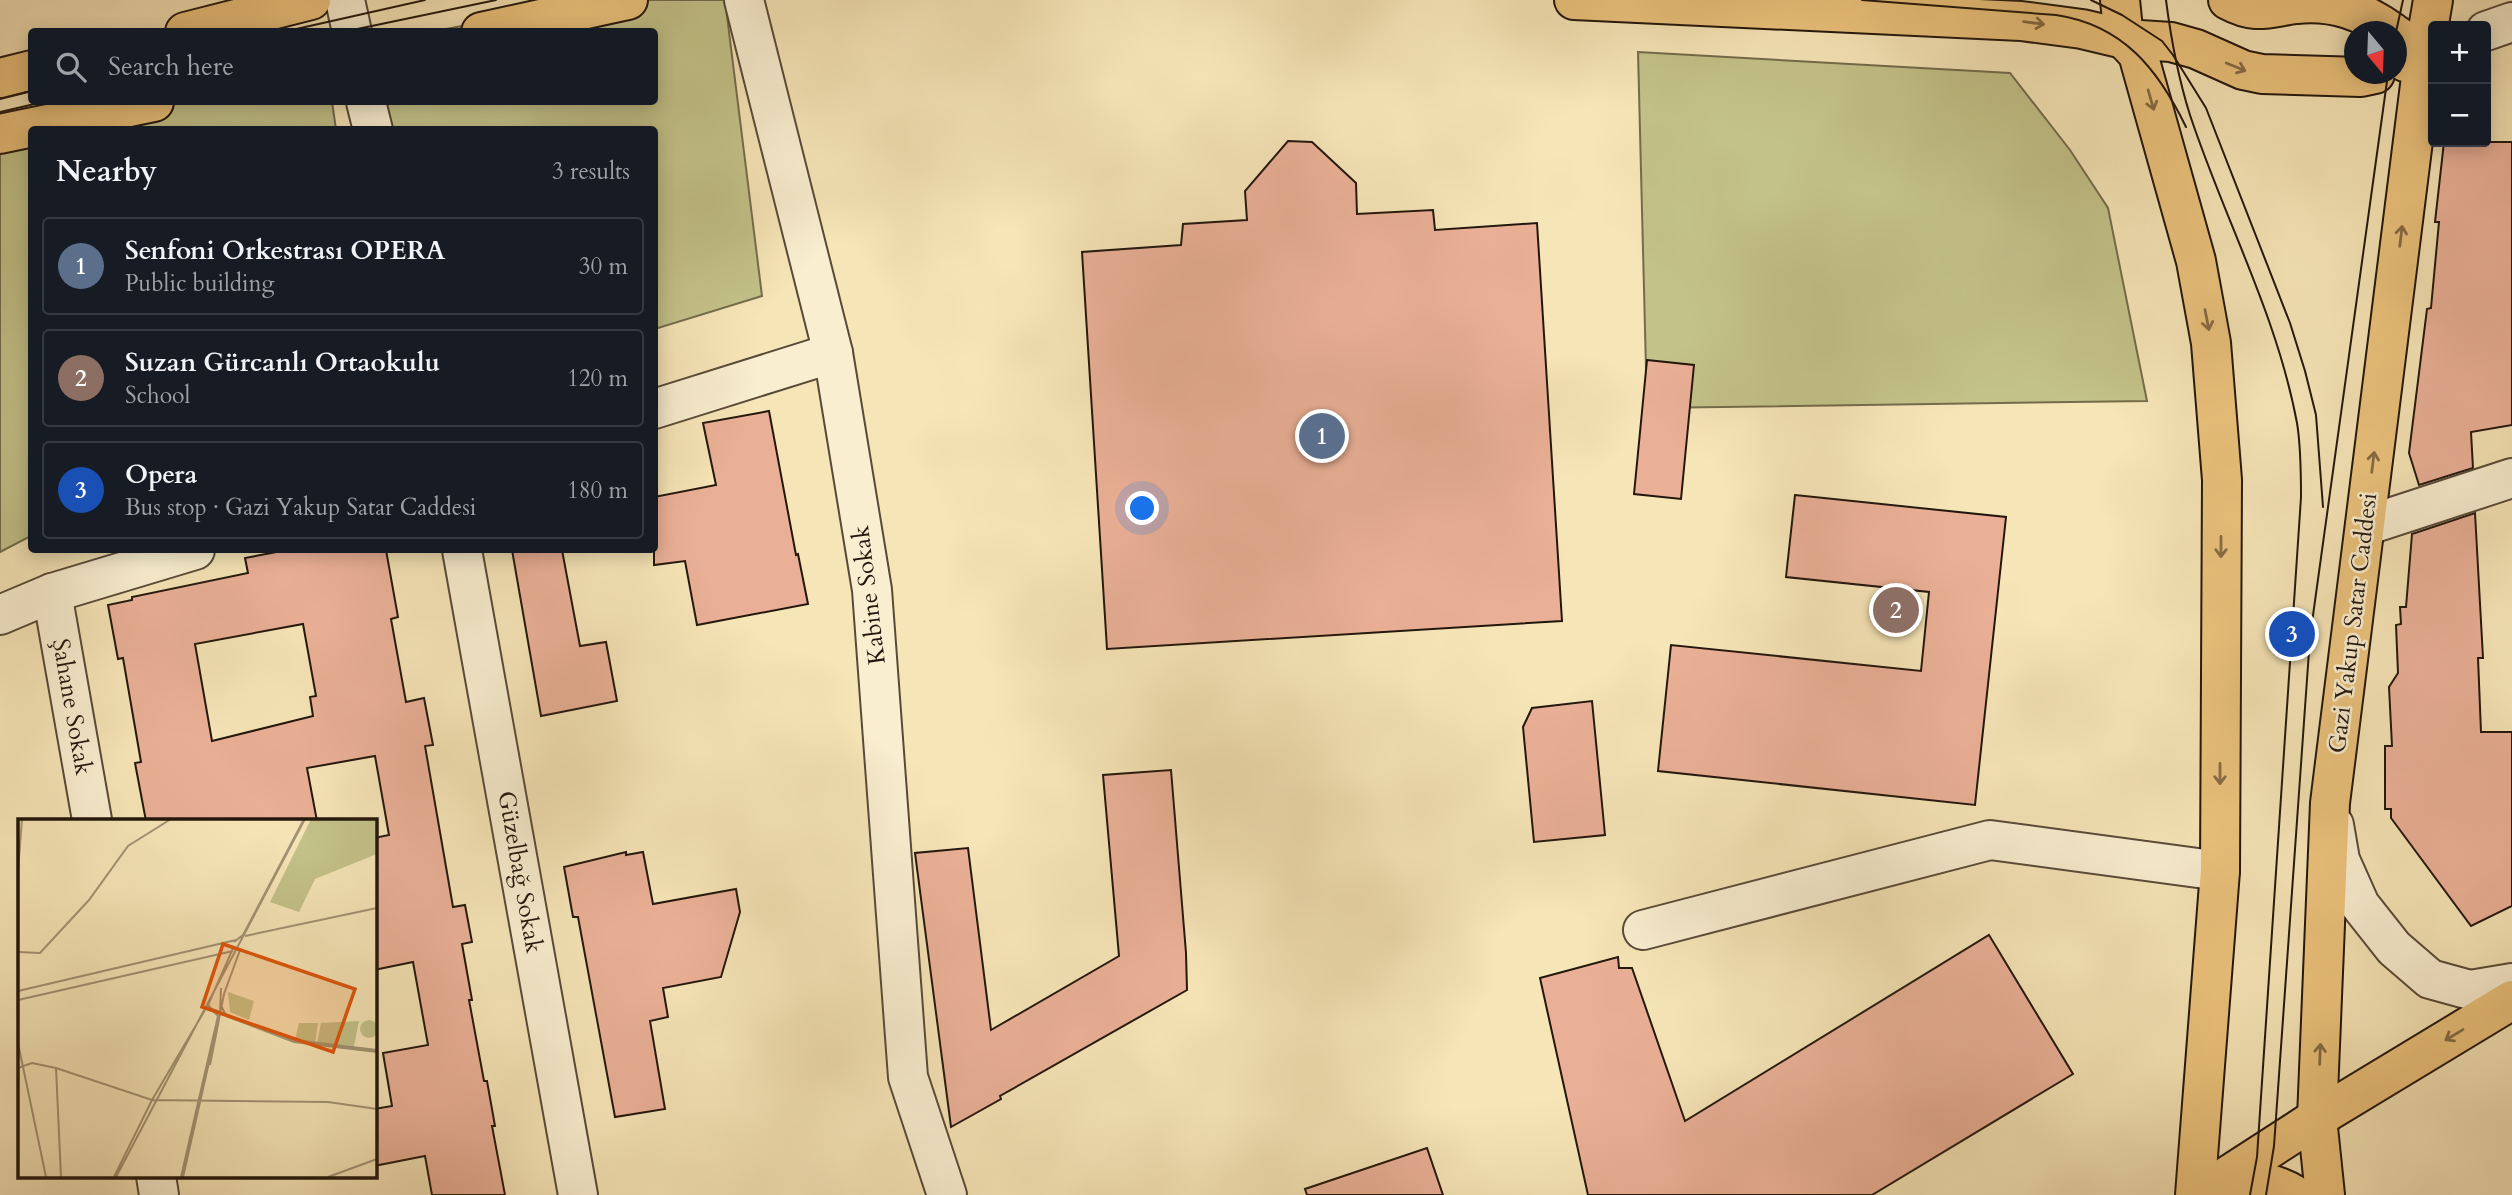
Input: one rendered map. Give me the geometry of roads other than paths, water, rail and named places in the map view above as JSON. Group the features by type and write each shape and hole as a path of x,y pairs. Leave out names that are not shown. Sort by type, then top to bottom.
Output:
{"main road":[{"path":"201,28 311,0"},
{"path":"499,28 628,0"},
{"path":"1574,0 2021,21 2091,31 2124,39 2171,43 2196,49 2243,71 2344,76"},
{"path":"2120,0 2124,39 2138,54 2196,261 2211,343 2222,480 2220,871 2197,1195"},
{"name":"Gazi Yakup Satar Caddesi","path":"2325,1195 2317,1118 2330,803 2365,526 2413,51 2433,0"},
{"path":"2226,1 2249,9 2273,10 2301,2 2320,3 2350,8 2377,21"},
{"path":"0,78 28,71"},
{"path":"42,126 140,105"},
{"path":"0,135 28,129"},
{"path":"2197,1195 2317,1118 2512,1000"},
{"path":"2197,1195 2223,1184 2253,1181 2283,1188 2295,1195"}],"street":[{"path":"345,0 351,28"},
{"name":"Kabine Sokak","path":"744,0 833,353 872,590 908,1077 947,1195"},
{"path":"2491,29 2512,22"},
{"path":"367,105 372,126"},
{"path":"658,408 833,353"},
{"path":"2365,526 2512,478"},
{"path":"0,615 52,593 185,553"},
{"name":"Güzelbağ Sokak","path":"463,553 578,1195"},
{"name":"Şahane Sokak","path":"52,593 92,819"},
{"path":"2330,803 2340,860 2360,905 2394,948 2430,979 2470,990 2512,983"},
{"path":"1643,930 1990,840 2220,871"}],"tram line":[{"path":"301,28 425,0"},
{"path":"362,28 496,0"},
{"path":"1862,0 2056,15 2080,20 2101,29 2136,53 2163,86 2186,127"},
{"path":"2091,0 2122,15 2162,41 2206,108 2290,323 2305,371 2316,415 2323,507"},
{"path":"2166,0 2175,58 2186,101 2277,344 2297,423 2300,450 2301,497 2257,1157 2250,1195"},
{"path":"2398,21 2403,0"},
{"path":"2266,1195 2274,1146 2310,637 2387,84"},
{"path":"0,99 28,92"},
{"path":"0,112 30,105"}],"place":[{"name":"Senfoni Orkestrası OPERA","path":"1322,436"},
{"name":"Suzan Gürcanlı Ortaokulu","path":"1896,610"},
{"name":"Opera","path":"2292,634"}]}
